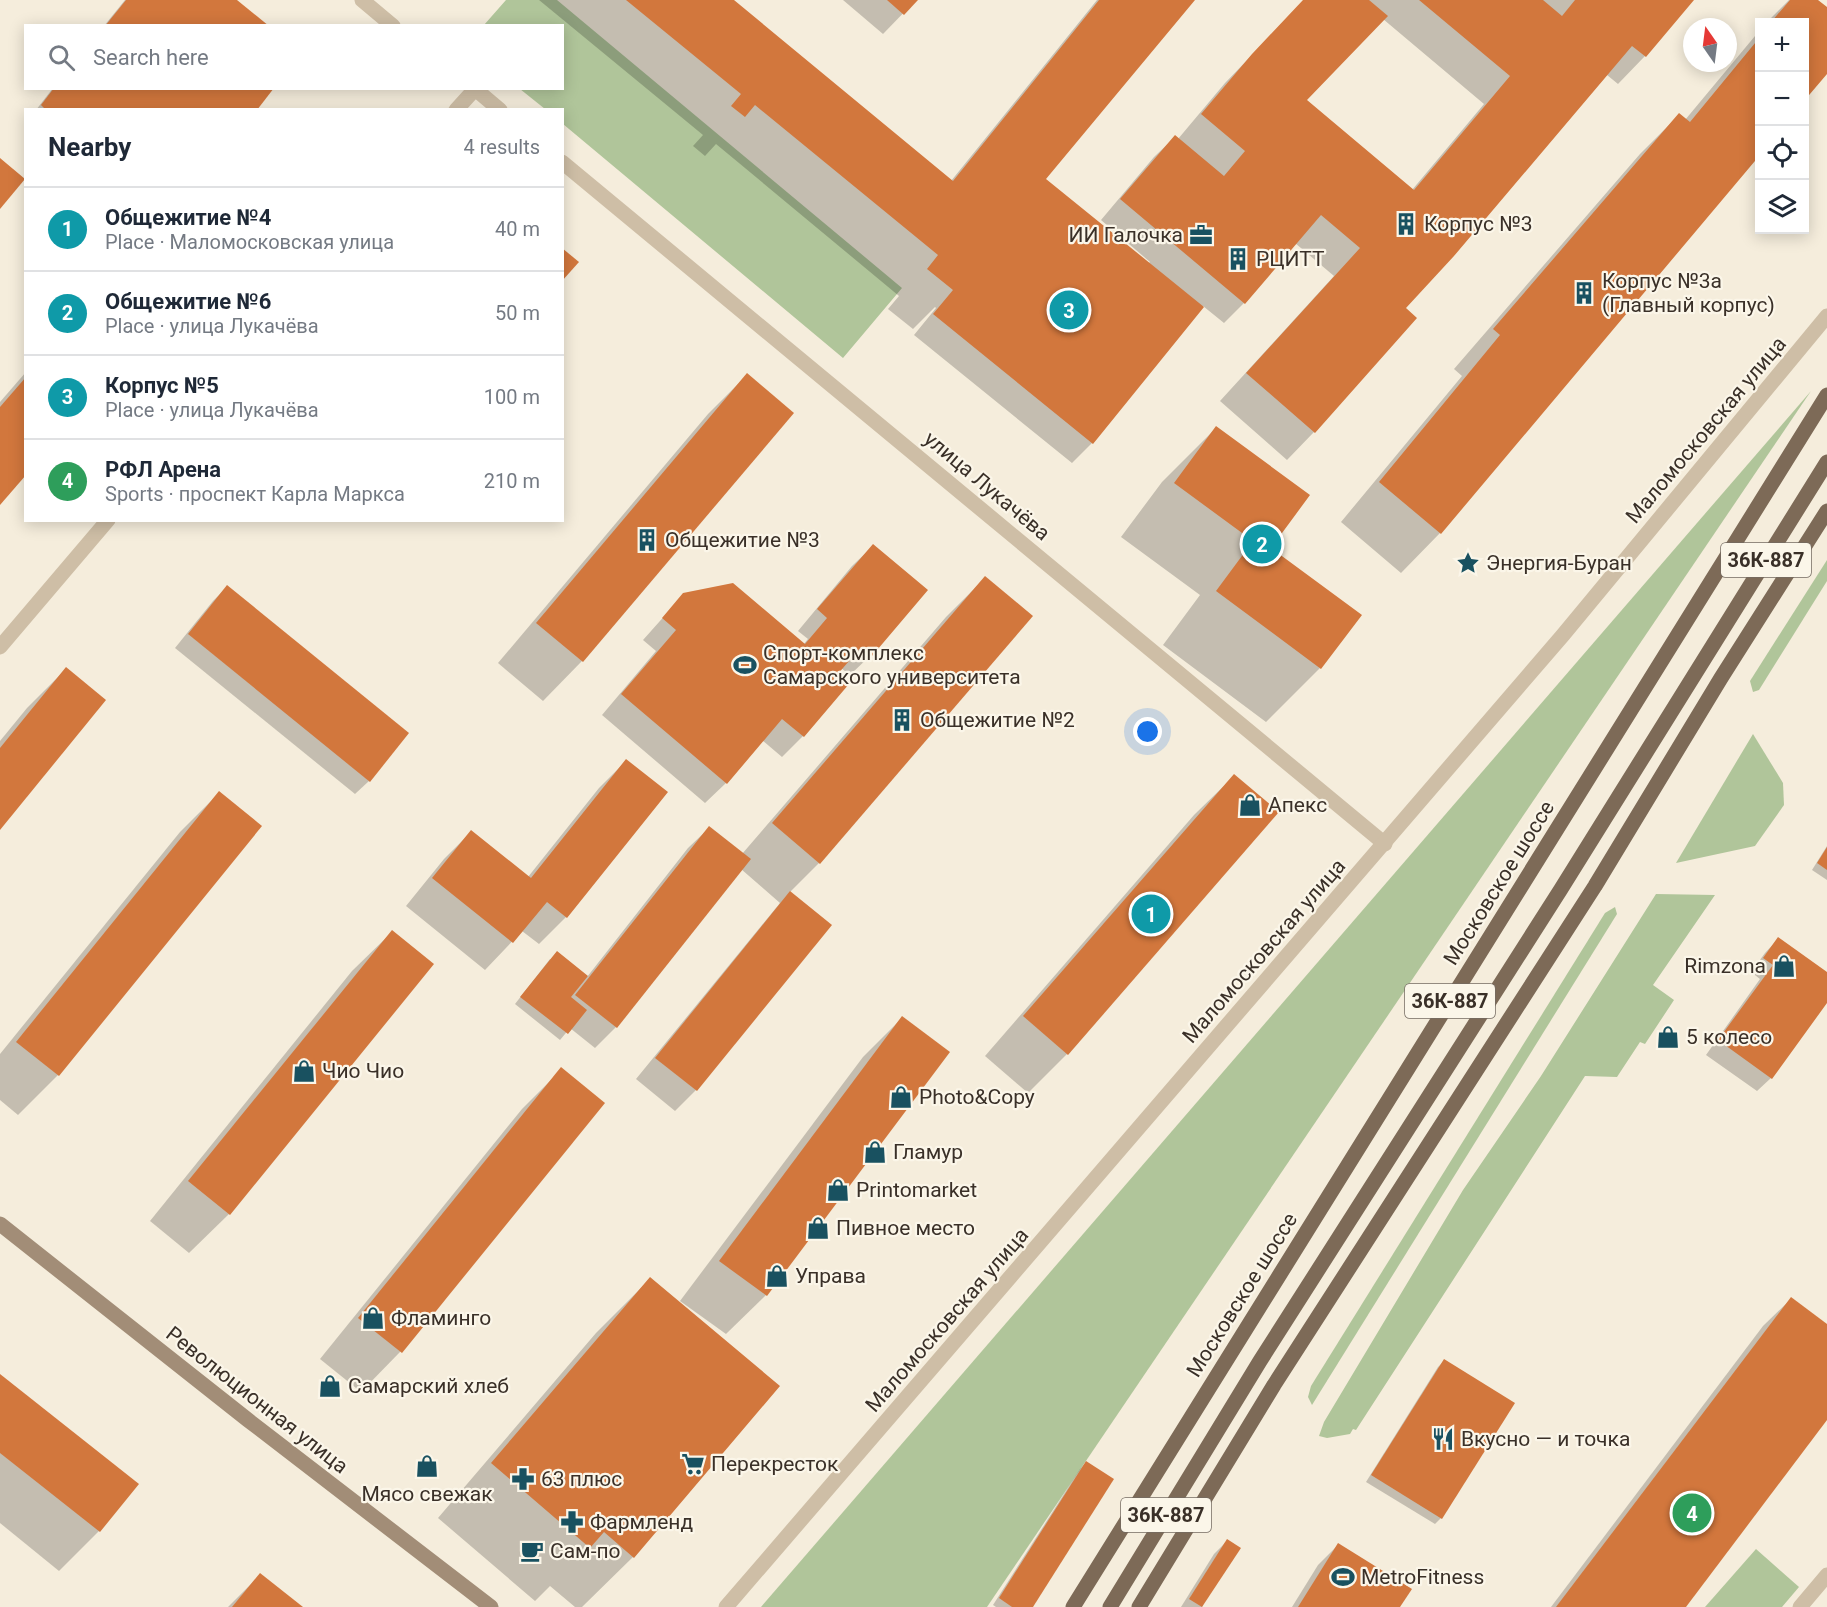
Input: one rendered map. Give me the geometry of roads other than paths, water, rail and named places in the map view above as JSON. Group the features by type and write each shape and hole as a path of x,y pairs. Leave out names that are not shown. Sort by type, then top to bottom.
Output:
{"main road":[{"name":"Московское шоссе","path":"1073,1607 1827,395"},
{"name":"36К-887","path":"1110,1607 1260,1360 1561,889 1827,462"},
{"name":"36К-887","path":"1139,1607 1280,1375 1595,886 1721,678 1827,511"},
{"name":"Революционная улица","path":"0,1224 248,1420 491,1607"}],"street":[{"path":"362,0 391,24"},
{"path":"458,108 474,90"},
{"path":"476,90 498,108"},
{"name":"улица Лукачёва","path":"564,164 1385,844"},
{"name":"Маломосковская улица","path":"726,1607 1385,844 1563,635 1827,316"},
{"path":"0,647 106,522"},
{"path":"1800,1607 1827,1575"}],"place":[{"name":"Корпус №3","path":"1406,224"},
{"name":"ИИ Галочка","path":"1201,235"},
{"name":"РЦИТТ","path":"1238,259"},
{"name":"Корпус №3a (Главный корпус)","path":"1584,293"},
{"name":"Корпус №5","path":"1069,310"},
{"name":"Общежитие №3","path":"647,540"},
{"name":"Общежитие №6","path":"1262,544"},
{"name":"Энергия-Буран","path":"1468,563"},
{"name":"Спорт-комплекс Самарского университета","path":"745,665"},
{"name":"Общежитие №2","path":"902,720"},
{"name":"Апекс","path":"1250,805"},
{"name":"Общежитие №4","path":"1151,914"},
{"name":"Rimzona","path":"1784,966"},
{"name":"5 колесо","path":"1668,1037"},
{"name":"Чио Чио","path":"304,1071"},
{"name":"Photo&Copy","path":"901,1097"},
{"name":"Гламур","path":"875,1152"},
{"name":"Printomarket","path":"838,1190"},
{"name":"Пивное место","path":"818,1228"},
{"name":"Управа","path":"777,1276"},
{"name":"Фламинго","path":"373,1318"},
{"name":"Самарский хлеб","path":"330,1386"},
{"name":"Вкусно — и точка","path":"1443,1439"},
{"name":"Перекресток","path":"693,1464"},
{"name":"Мясо свежак","path":"427,1466"},
{"name":"63 плюс","path":"523,1479"},
{"name":"РФЛ Арена","path":"1692,1513"},
{"name":"Фармленд","path":"572,1522"},
{"name":"Сам-по","path":"532,1551"},
{"name":"MetroFitness","path":"1343,1577"}]}
